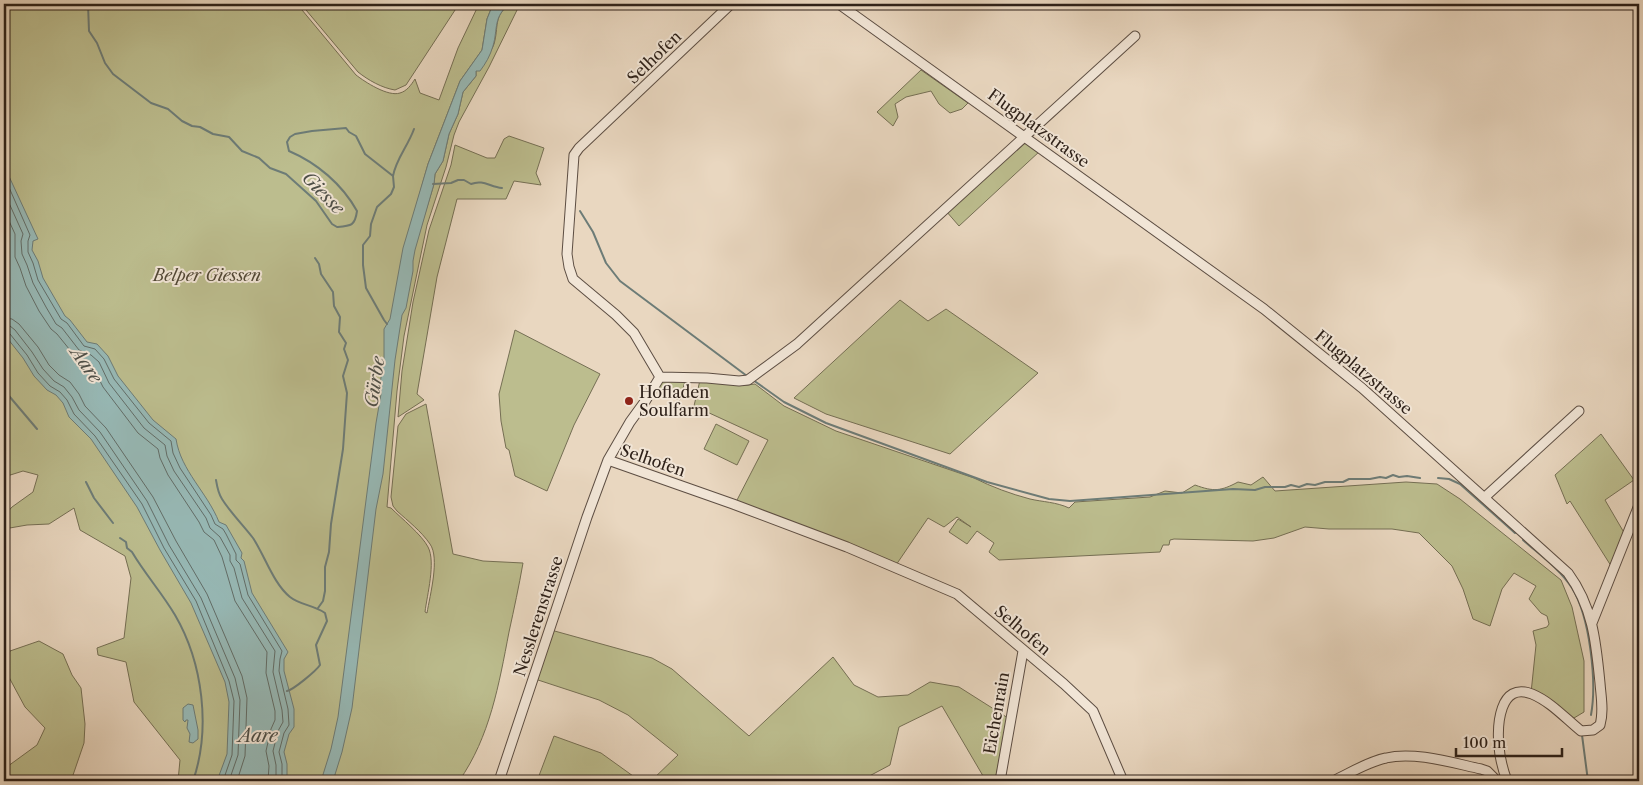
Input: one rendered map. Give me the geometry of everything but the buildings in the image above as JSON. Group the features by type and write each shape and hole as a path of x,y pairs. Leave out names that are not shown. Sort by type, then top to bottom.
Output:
{"street":[{"name":"Selhofen","path":"731,4 579,148 574,155 567,254 573,279 616,315 634,333 660,377 630,422 608,460 829,540 952,592 965,600 1093,711 1123,781"},
{"name":"Flugplatzstrasse","path":"839,4 1264,309 1362,388 1568,572 1583,595 1592,623 1602,709 1600,725 1593,730 1581,730 1551,704 1531,694 1515,692 1509,695 1505,702 1499,727 1499,748 1507,781"},
{"path":"660,377 739,381 750,377 797,344 890,261 967,187 1135,36"},
{"path":"1485,497 1579,411"},
{"name":"Nesslerenstrasse","path":"498,781 608,460"},
{"path":"1592,623 1639,505"},
{"name":"Eichenrain","path":"1000,781 1023,651"},
{"path":"1333,781 1372,762 1403,756 1440,760 1481,769 1487,771 1497,781"}],"green space":[{"name":"Belper Giessen","path":"4,4 297,4 360,78 377,88 395,94 405,91 415,79 420,93 439,100 458,48 479,4 493,4 487,19 482,50 460,81 428,164 412,221 420,230 434,184 435,174 443,161 449,134 458,114 463,92 476,76 476,71 493,47 501,13 510,4 520,4 459,122 427,225 404,336 397,391 387,507 391,508 411,527 428,547 431,570 425,612 427,613 434,567 433,550 423,535 393,506 391,497 398,426 406,414 426,404 453,554 483,561 523,563 492,710 470,764 459,781 178,781 180,760 134,702 126,662 98,655 97,648 124,638 131,578 125,556 80,530 74,508 49,524 4,529 4,516 12,507 33,492 38,475 23,471 4,477"},
{"path":"301,4 459,4 406,85 395,90 375,83 358,72"},
{"path":"921,70 968,103 962,109 950,113 939,104 931,91 906,97 895,104 898,117 893,126 877,112"},
{"path":"509,136 544,148 536,173 541,185 514,181 506,199 457,199 437,277 417,394 424,400 398,417 402,371 413,302 429,230 451,165 455,145 487,158 495,158 504,139"},
{"path":"1027,142 1040,151 959,226 946,211 1019,145"},
{"path":"900,300 928,321 946,309 1038,373 950,454 826,414 794,398"},
{"path":"515,330 600,374 574,425 547,491 515,476 509,450 506,448 499,394"},
{"path":"663,380 685,381 680,400 671,397 657,388"},
{"path":"700,380 747,385 755,384 784,406 836,431 974,478 1016,495 1059,504 1069,508 1075,502 1150,497 1165,491 1182,493 1195,485 1217,490 1238,482 1251,485 1263,477 1275,491 1406,482 1437,484 1460,499 1561,580 1572,607 1584,661 1584,712 1569,721 1531,693 1536,645 1533,631 1547,627 1549,624 1547,616 1541,613 1529,599 1536,586 1514,573 1502,589 1490,626 1473,619 1463,589 1452,566 1419,533 1392,529 1305,527 1274,538 1253,541 1174,539 1170,540 1169,545 1163,545 1160,552 999,560 989,552 994,543 977,531 967,544 949,532 958,519 971,527 957,517 944,527 928,518 896,565 736,502 768,440 694,406"},
{"path":"716,424 749,441 737,465 704,449"},
{"path":"1601,434 1634,480 1605,500 1626,536 1613,569 1570,501 1567,504 1555,475"},
{"path":"551,630 652,658 672,669 749,736 833,657 854,685 878,697 908,695 930,682 959,687 1008,718 995,781 986,781 942,706 899,727 890,765 860,781 651,781 678,755 628,715 599,700 535,679"},
{"path":"39,641 63,654 72,675 81,688 85,724 84,743 72,778 68,781 4,781 4,769 37,745 45,728 25,707 4,668 4,663 10,651"},
{"path":"554,736 601,753 640,781 537,781"}],"water":[{"path":"493,4 510,4 498,18 493,46 488,59 480,71 476,71 476,76 463,92 458,114 449,134 443,161 435,174 434,184 415,250 413,271 406,308 402,315 395,360 383,474 376,509 352,708 333,781 321,781 338,717 381,394 384,329 390,319 403,248 428,164 460,81 482,50 487,19"},
{"name":"Aare","path":"4,160 7,172 38,239 33,241 32,250 38,261 43,278 65,316 87,342 97,344 108,356 118,376 153,420 176,439 183,461 219,522 226,525 242,553 241,558 244,561 252,593 288,652 284,659 284,671 294,709 294,727 289,734 284,752 287,764 287,781 217,781 227,754 229,702 225,682 191,603 137,507 91,439 69,417 63,403 56,395 47,390 34,376 23,358 4,334"},
{"path":"188,704 193,705 198,730 198,739 193,743 189,742 188,720 185,722 183,720 183,708"}],"waterway":[{"name":"Giesse","path":"88,4 89,31 97,43 105,63 113,74 151,103 168,109 182,121 213,134 229,137 242,151 259,158 270,168 286,174 316,201 332,224 337,227 352,224 357,211 344,192 328,175 289,151 287,142 295,134 346,128 356,136 365,154 393,176 394,187 391,194 377,207 371,224 370,236 363,245 366,288 387,324"},
{"path":"393,176 414,129"},
{"path":"433,184 464,180 471,184 479,182 502,188"},
{"path":"580,211 593,232 606,263 620,281 747,376"},
{"path":"315,258 319,264 321,274 333,292 334,306 340,317 339,332 346,343 344,349 348,360 343,376 347,393 343,449 331,524 329,552 325,567 325,591 323,601 318,608"},
{"path":"753,380 784,402 826,423 987,482 1049,499 1070,501 1233,489 1255,490 1265,487 1285,487 1291,485 1299,487 1307,484 1343,482 1349,479 1386,478 1393,475 1420,478"},
{"path":"4,390 37,429"},
{"path":"1438,478 1449,479 1460,484 1515,533"},
{"path":"216,480 222,499 253,538 274,577 284,591 294,600 325,613 327,621 316,645 320,665 304,680 287,691"},
{"path":"86,482 94,498 113,523"},
{"path":"120,538 126,542 127,548 132,552 175,615 185,634 192,654 198,675 203,718 199,761 193,781"},
{"path":"1523,540 1562,575 1578,600 1588,632 1593,685 1591,715"},
{"path":"1582,735 1588,781"}],"place":[{"name":"Hofladen Soulfarm","path":"629,401"}],"water label":[{"name":"Gürbe","path":"375,382"}]}
